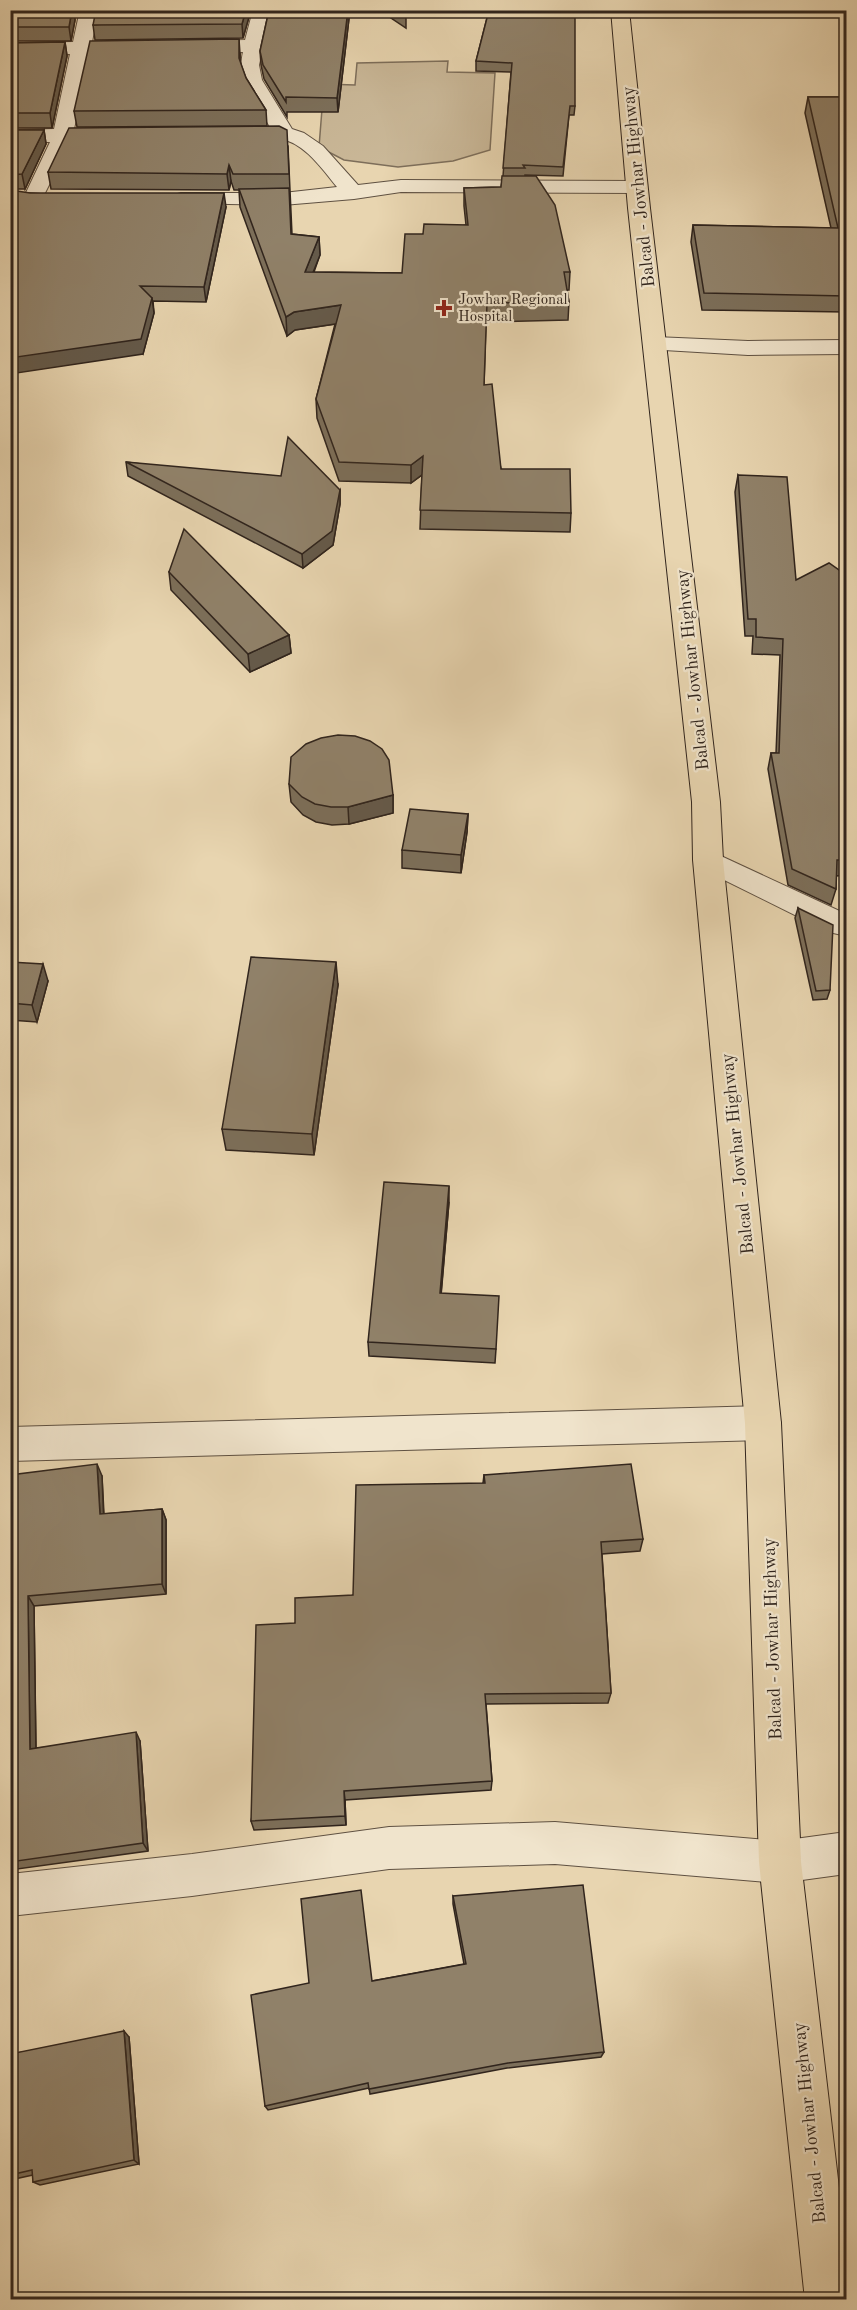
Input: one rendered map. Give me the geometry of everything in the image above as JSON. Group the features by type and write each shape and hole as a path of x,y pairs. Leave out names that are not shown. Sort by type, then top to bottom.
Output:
{"main road":[{"name":"Balcad - Jowhar Highway","path":"620,10 637,187 706,802 708,860 764,1423 780,1862 829,2300"}],"street":[{"path":"262,10 249,65 252,80 285,134"},
{"path":"33,198 63,136 89,12 66,13"},
{"path":"173,47 255,46"},
{"path":"10,49 150,47"},
{"path":"227,134 285,134 307,145 354,193"},
{"path":"10,136 133,135"},
{"path":"164,199 283,199 354,193 401,186 637,187"},
{"path":"10,197 57,199"},
{"path":"655,344 748,348 846,347"},
{"path":"10,1444 764,1423"},
{"path":"10,1895 192,1875 389,1848 555,1843 780,1862 846,1853"}],"lane":[{"path":"708,860 839,924 846,925"}],"shaded area":[{"path":"448,61 447,72 495,73 490,150 453,161 398,167 344,160 319,147 324,84 355,85 357,63"}],"building":[{"path":"10,10 72,10 69,27 10,27"},
{"path":"96,10 246,10 242,24 93,25"},
{"path":"269,10 348,10 337,98 286,97 286,102 263,65 260,51"},
{"path":"489,10 575,10 575,106 570,106 563,167 523,165 525,168 503,168 512,63 476,61"},
{"path":"239,39 239,58 246,78 266,110 74,111 90,41"},
{"path":"65,42 50,113 10,113 10,43"},
{"path":"808,97 846,97 846,296 704,293 693,225 838,228"},
{"path":"279,126 287,130 289,174 233,174 229,165 227,174 48,172 69,128"},
{"path":"10,130 44,130 22,174 10,175"},
{"path":"502,176 536,176 555,205 570,272 564,272 569,302 487,303 484,385 492,384 501,469 570,469 571,513 420,510 423,456 411,465 339,462 316,399 341,305 294,312 286,317 239,189 289,188 291,234 319,237 305,272 402,273 405,234 423,234 424,224 468,225 464,188 501,187"},
{"path":"10,190 30,193 224,193 204,287 140,286 152,298 141,339 10,358"},
{"path":"288,437 340,490 332,531 302,554 126,462 281,476"},
{"path":"738,475 787,477 796,580 829,563 846,575 846,860 837,860 836,889 792,869 771,753 779,753 783,639 756,637 756,619 748,619"},
{"path":"184,529 289,635 248,654 169,572"},
{"path":"338,735 355,736 370,741 382,749 389,760 393,795 348,807 331,807 315,804 302,797 289,784 291,757 306,744"},
{"path":"410,809 468,814 461,855 402,850"},
{"path":"798,908 833,925 830,990 816,991"},
{"path":"251,957 336,962 312,1134 222,1129"},
{"path":"10,962 43,964 32,1005 10,1003"},
{"path":"384,1182 449,1186 440,1293 499,1296 496,1349 368,1342"},
{"path":"97,1464 100,1514 162,1509 162,1584 28,1596 30,1749 136,1732 143,1843 10,1862 10,1475"},
{"path":"631,1464 643,1539 601,1542 611,1693 485,1694 492,1781 344,1791 345,1816 251,1821 256,1625 295,1623 295,1598 353,1595 356,1485 485,1483 484,1475"},
{"path":"583,1885 604,2052 508,2063 369,2089 368,2083 265,2106 251,1995 309,1983 301,1899 361,1890 372,1981 466,1964 453,1896"},
{"path":"124,2031 134,2160 33,2182 32,2170 10,2175 10,2054"}],"place":[{"name":"Jowhar Regional Hospital","path":"444,308"}]}
